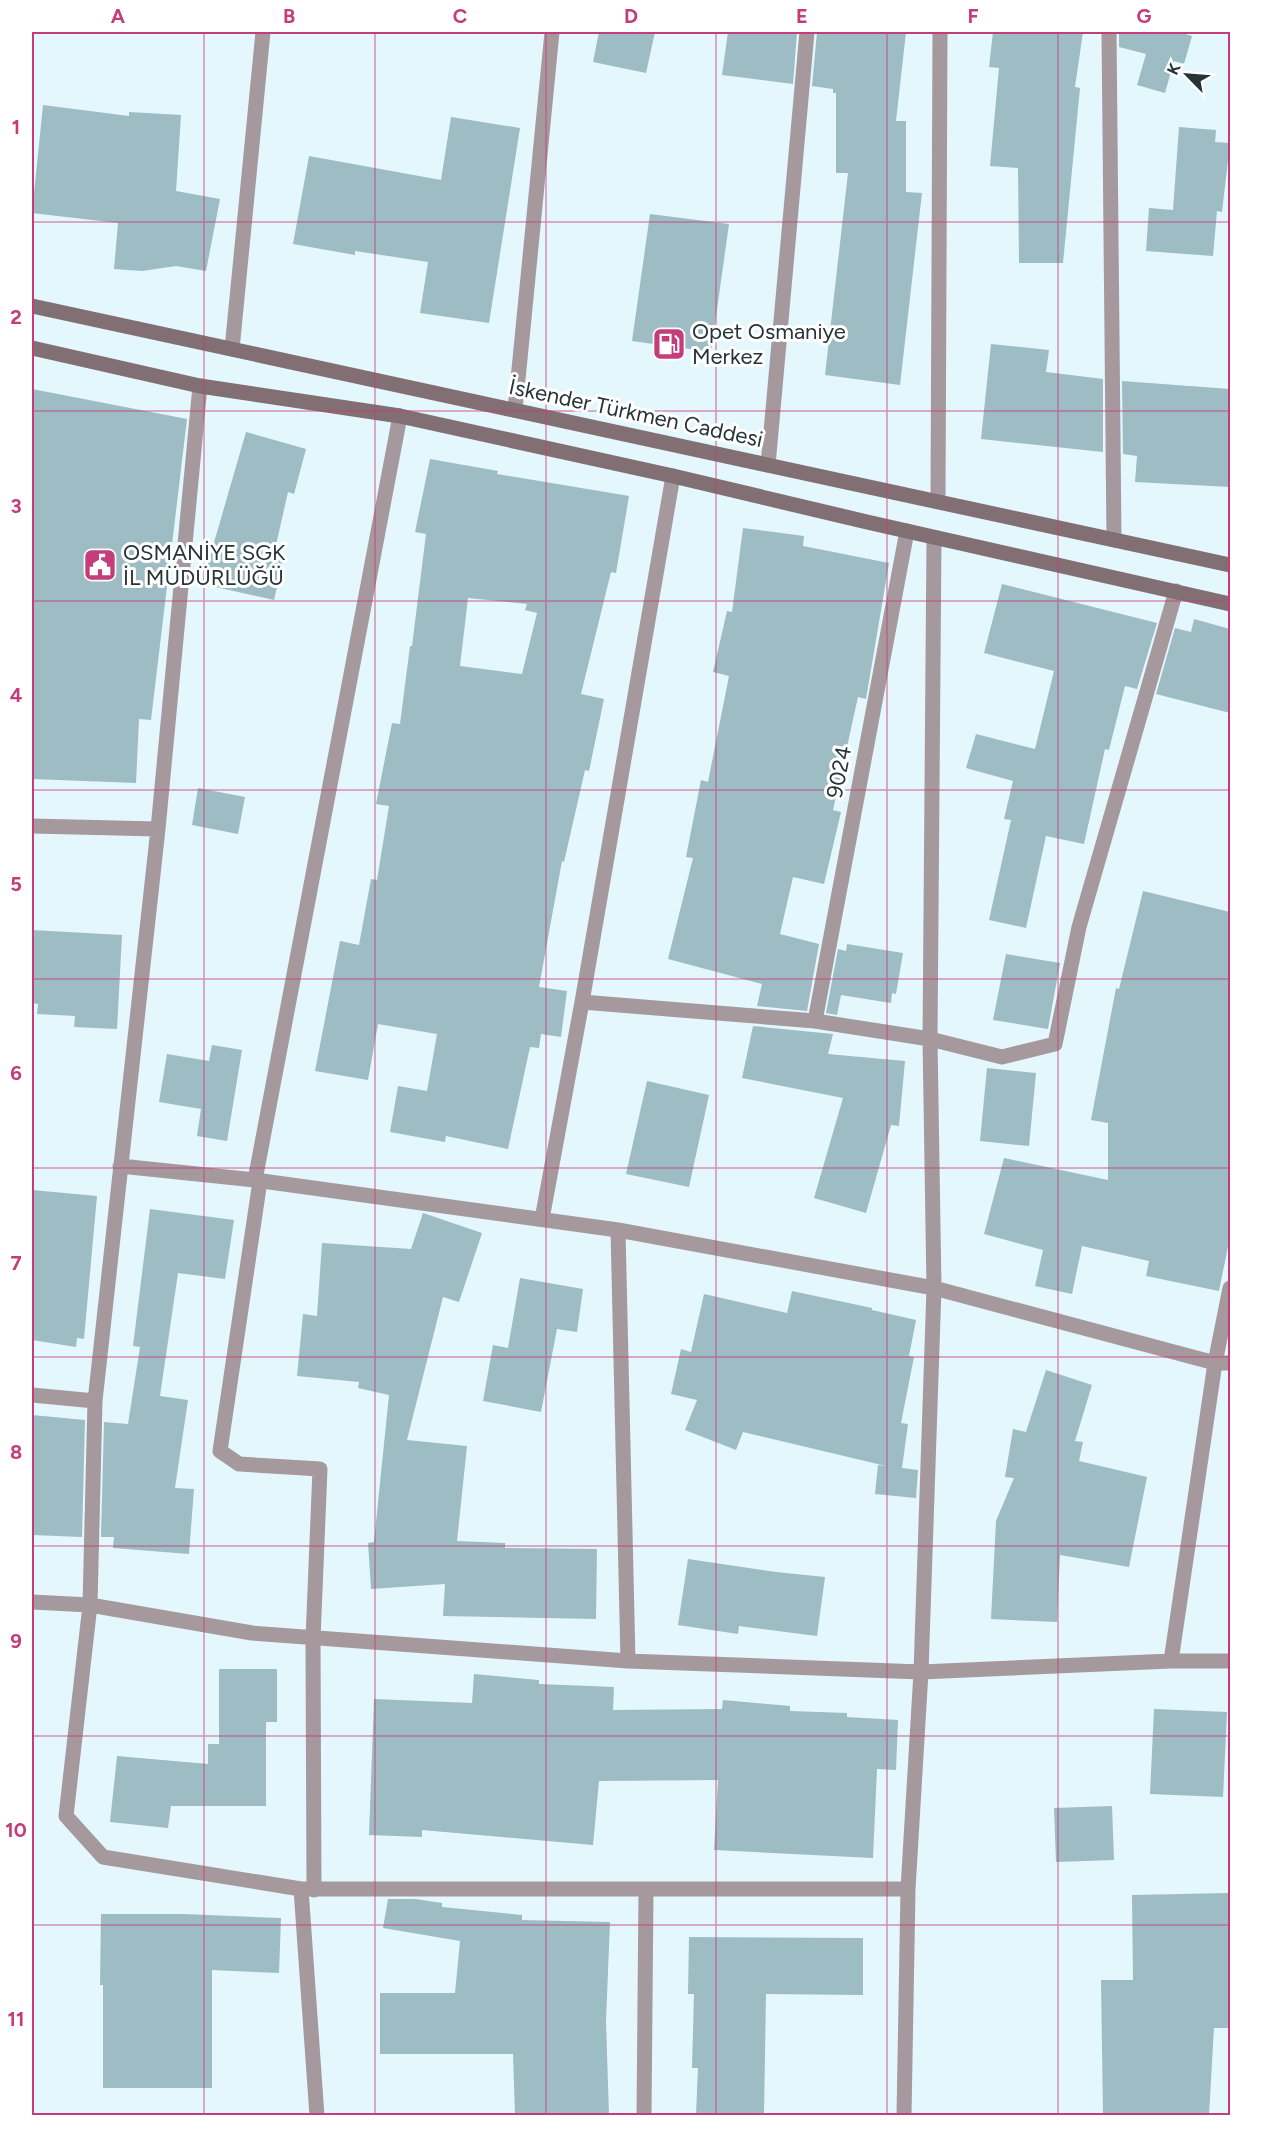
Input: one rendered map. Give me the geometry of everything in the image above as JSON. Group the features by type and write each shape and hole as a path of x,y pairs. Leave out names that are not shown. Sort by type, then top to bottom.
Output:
{"main road":[{"name":"İskender Türkmen Caddesi","path":"32,306 1230,565"},
{"path":"32,348 200,386 400,416 1230,604"}],"street":[{"path":"232,349 263,32"},
{"path":"515,410 552,32"},
{"path":"768,465 807,32"},
{"path":"938,501 940,32"},
{"path":"1109,32 1114,540"},
{"path":"200,386 158,829 95,1401 90,1605 66,1816 103,1857 307,1889 908,1889"},
{"path":"318,2115 307,1889 320,1469 239,1464 220,1451 258,1181 400,416"},
{"path":"542,1219 673,476"},
{"name":"9024","path":"815,1021 907,531"},
{"path":"903,2115 908,1889 921,1672 934,1288 930,1039 934,537"},
{"path":"582,1002 815,1021 930,1039 1002,1057 1055,1044 1079,927 1176,591"},
{"path":"32,826 158,829"},
{"path":"120,1166 258,1181 618,1230 934,1288 1215,1363 1230,1363"},
{"path":"618,1230 628,1661"},
{"path":"1171,1661 1215,1363 1230,1288"},
{"path":"32,1395 95,1401"},
{"path":"32,1602 90,1605 252,1634 628,1661 921,1672 1171,1661 1230,1661"},
{"path":"644,2115 646,1890"}],"building":[{"path":"599,32 655,32 646,73 593,62"},
{"path":"728,32 797,32 793,84 722,75"},
{"path":"817,32 906,32 896,121 906,121 906,192 922,193 900,385 825,375 848,173 836,173 836,93 833,93 833,89 812,86"},
{"path":"993,32 1083,32 1075,87 1080,88 1063,263 1019,263 1018,168 990,166 999,68 989,67"},
{"path":"1119,32 1183,32 1192,36 1184,64 1174,61 1165,93 1137,85 1146,54 1119,47"},
{"path":"43,105 129,116 129,112 181,115 176,191 220,199 206,271 176,266 142,271 114,269 118,223 32,213"},
{"path":"451,117 520,128 489,323 420,313 428,262 355,251 355,255 293,244 309,156 441,180"},
{"path":"1179,127 1216,130 1215,142 1230,143 1222,212 1217,211 1213,256 1146,251 1149,208 1173,210"},
{"path":"650,214 729,224 711,352 632,341"},
{"path":"991,344 1049,350 1046,372 1103,379 1103,452 981,439"},
{"path":"1122,381 1230,389 1230,487 1135,482 1137,456 1123,454"},
{"name":"OSMANİYE SGK İL MÜDÜRLÜĞÜ","path":"32,389 187,419 151,720 139,719 136,783 32,779"},
{"path":"246,432 306,449 294,494 288,492 274,554 284,556 274,600 202,584"},
{"path":"430,459 498,471 497,474 629,496 616,573 611,572 581,694 604,699 589,771 585,770 564,862 562,861 539,987 567,991 561,1037 541,1034 539,1048 530,1047 508,1149 446,1136 445,1142 390,1132 398,1086 427,1091 437,1034 378,1024 368,1080 315,1071 340,941 359,945 371,879 377,880 389,806 376,804 392,723 400,724 426,534 415,532","holes":["468,598 527,604 525,610 537,613 522,674 460,666"]},
{"path":"743,528 804,536 803,546 889,563 866,699 858,697 833,810 841,812 824,884 793,877 780,934 819,944 807,1011 757,1006 762,984 668,959 693,858 686,857 701,780 708,782 729,676 713,672 727,611 732,612"},
{"path":"1002,584 1157,623 1137,689 1125,686 1109,750 1105,749 1084,844 1046,836 1026,928 989,920 1011,820 1004,819 1013,781 966,768 976,734 1035,749 1054,671 984,653"},
{"path":"1194,619 1230,629 1230,713 1156,694 1175,628 1191,632"},
{"path":"198,788 245,797 238,834 192,825"},
{"path":"1143,891 1230,912 1230,1237 1219,1291 1146,1276 1149,1261 1082,1246 1072,1294 1035,1286 1043,1250 984,1234 1004,1158 1108,1180 1108,1123 1091,1120 1116,988 1119,989"},
{"path":"32,930 122,935 117,1029 74,1027 75,1016 37,1014 38,1004 32,1003"},
{"path":"847,944 903,953 896,994 892,993 891,1003 841,995 837,1015 826,1013 838,949 846,951"},
{"path":"1006,954 1060,963 1048,1029 993,1020"},
{"path":"753,1026 833,1034 828,1054 905,1061 899,1126 891,1125 866,1213 814,1198 843,1098 742,1078"},
{"path":"212,1045 242,1050 227,1141 197,1136 201,1109 159,1102 167,1054 209,1061"},
{"path":"987,1068 1036,1073 1029,1146 980,1141"},
{"path":"647,1081 709,1095 689,1187 626,1174"},
{"path":"32,1190 97,1196 84,1339 77,1338 76,1347 32,1340"},
{"path":"150,1209 234,1220 225,1279 178,1273 160,1396 188,1400 175,1488 194,1489 189,1554 113,1548 114,1537 101,1537 104,1422 128,1424 140,1347 133,1346"},
{"path":"423,1213 482,1233 459,1302 443,1297 407,1440 467,1446 457,1541 505,1543 505,1548 597,1549 596,1619 443,1616 445,1584 371,1589 368,1543 374,1542 389,1395 358,1388 359,1382 297,1376 303,1314 317,1316 322,1243 411,1249"},
{"path":"520,1278 583,1289 577,1332 557,1329 541,1412 483,1401 493,1345 508,1348"},
{"path":"792,1291 916,1320 909,1356 914,1357 901,1423 908,1424 902,1468 918,1470 916,1498 875,1494 878,1465 886,1466 743,1432 736,1450 685,1430 697,1400 671,1394 681,1349 691,1352 704,1294 787,1313"},
{"path":"1046,1370 1092,1385 1075,1441 1083,1442 1079,1461 1147,1477 1129,1567 1060,1555 1057,1622 991,1619 996,1521 1014,1478 1005,1477 1013,1429 1026,1432"},
{"path":"32,1415 85,1420 82,1537 32,1535"},
{"path":"688,1559 825,1577 817,1636 739,1626 738,1634 678,1625"},
{"path":"219,1669 277,1669 277,1722 266,1722 266,1806 171,1806 168,1828 110,1822 117,1756 208,1764 208,1744 219,1744"},
{"path":"474,1674 539,1680 539,1684 614,1687 613,1710 722,1709 723,1700 790,1706 790,1711 847,1713 847,1717 898,1720 896,1770 877,1769 873,1858 714,1850 718,1780 599,1781 593,1845 422,1830 422,1837 369,1835 374,1699 472,1703"},
{"path":"1154,1709 1227,1712 1223,1797 1150,1794"},
{"path":"1112,1806 1114,1860 1056,1862 1054,1808"},
{"path":"1228,1893 1230,2028 1214,2028 1209,2115 1103,2115 1101,1980 1133,1980 1132,1895"},
{"path":"388,1899 415,1899 442,1903 442,1907 522,1915 522,1920 610,1922 606,2021 609,2115 515,2115 513,2054 380,2054 380,1993 455,1993 460,1941 383,1928"},
{"path":"101,1914 184,1914 281,1918 279,1973 212,1970 212,2088 103,2088 103,1985 100,1985"},
{"path":"689,1937 863,1938 863,1995 766,1994 764,2115 696,2115 698,2068 692,2068 694,1994 688,1994"}],"place":[{"name":"Opet Osmaniye Merkez","path":"669,344"},
{"name":"OSMANİYE SGK İL MÜDÜRLÜĞÜ","path":"100,565"}]}
